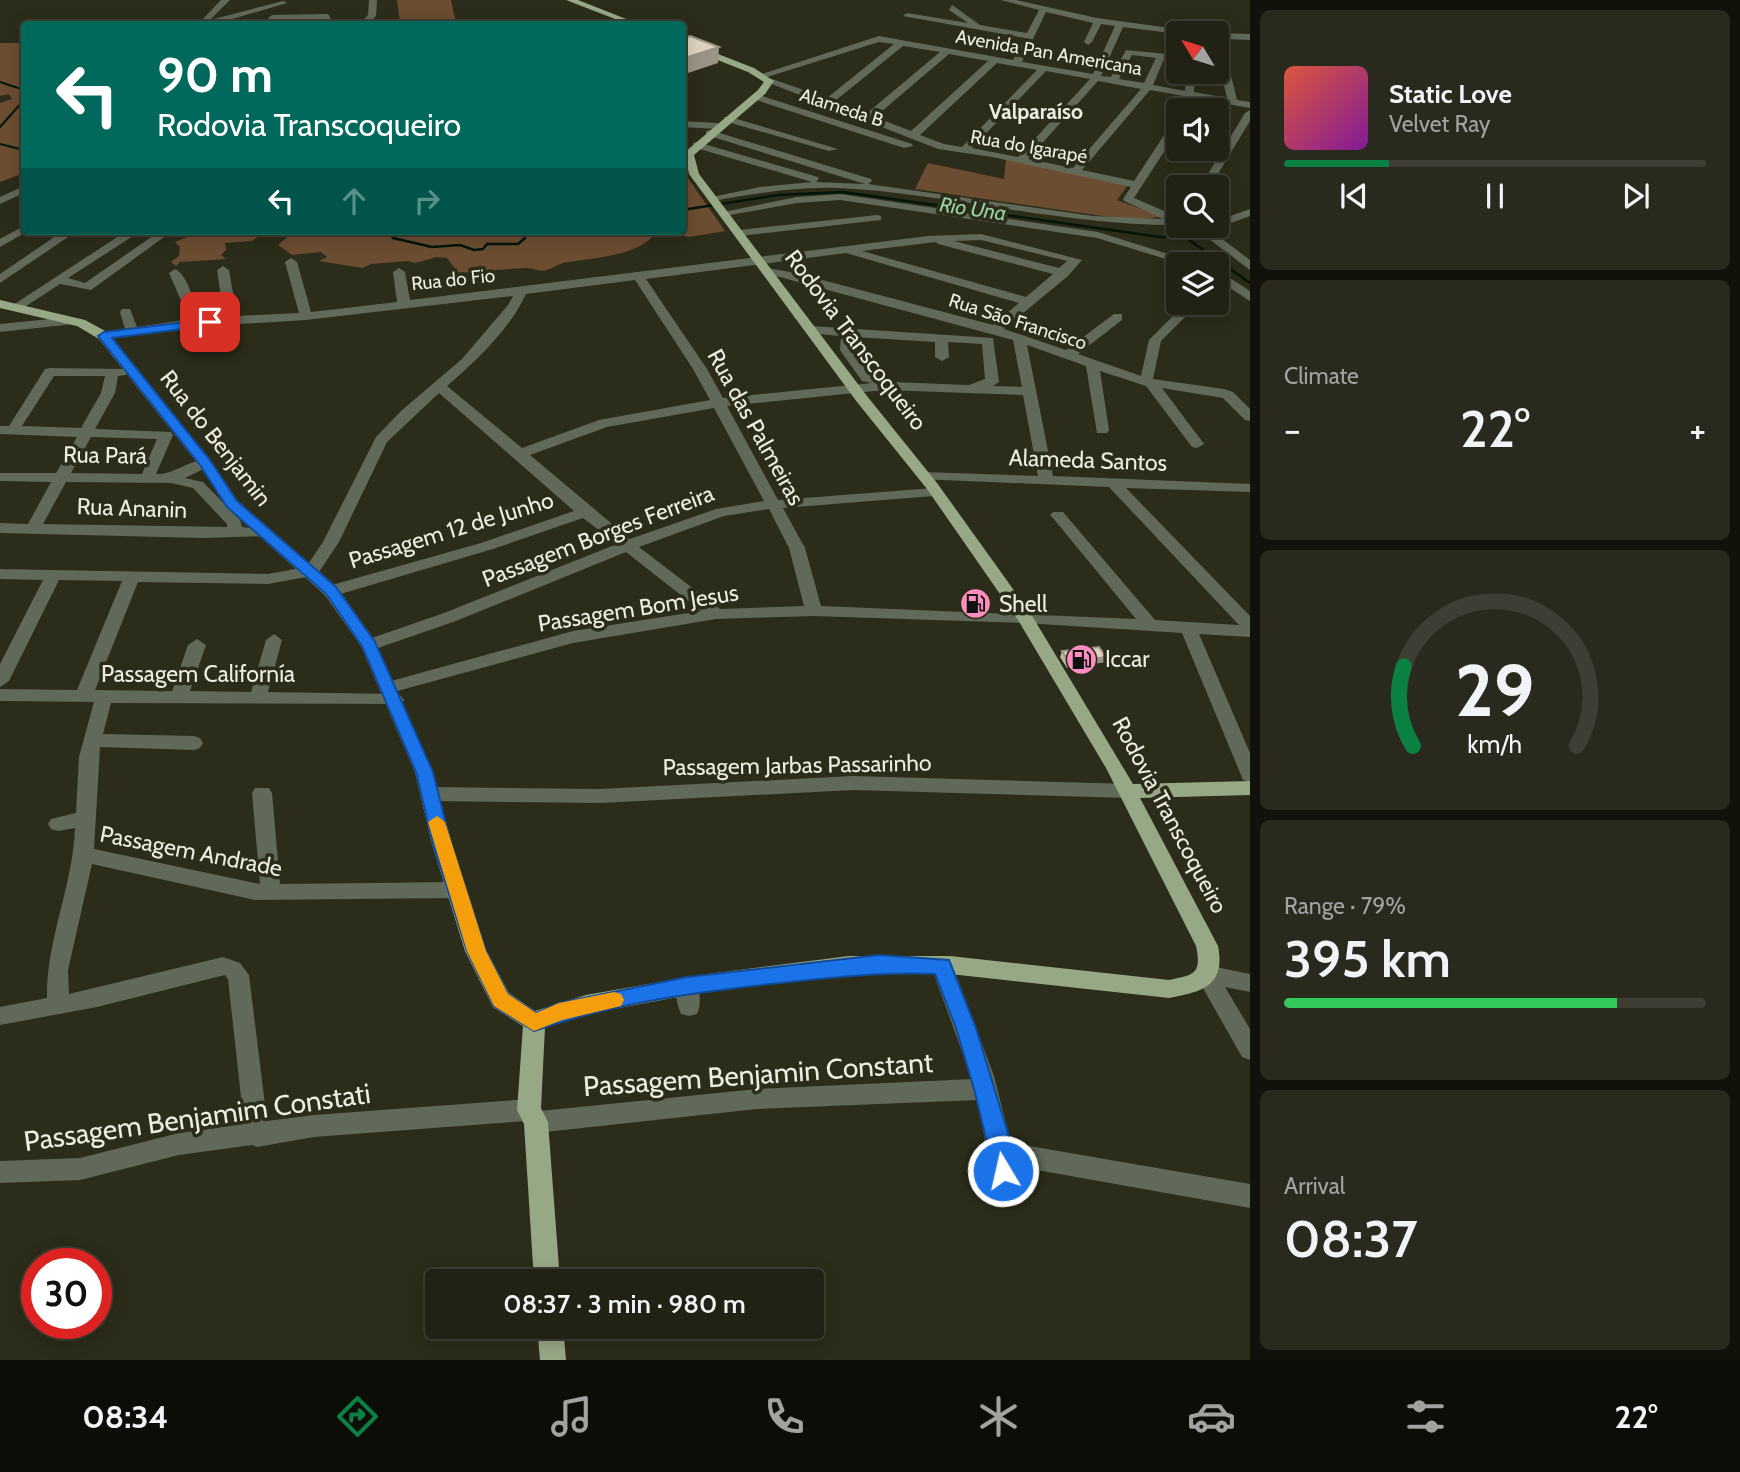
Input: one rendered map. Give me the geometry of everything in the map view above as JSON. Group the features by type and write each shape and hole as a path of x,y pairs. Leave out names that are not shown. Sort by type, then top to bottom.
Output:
{"main road":[{"path":"570,0 627,21"},
{"path":"686,46 766,78 756,97 697,145"},
{"name":"Rodovia Transcoqueiro","path":"697,145 689,154 694,174 855,388 925,476 1025,618 1129,791 1200,928 1210,961 1206,974"},
{"name":"Rua do Benjamin","path":"0,304 80,323 104,336 205,463 232,504 331,591 369,645 425,772 476,951 501,1000 534,1022"},
{"name":"Passagem Jarbas Passarinho","path":"1129,791 1250,788"},
{"path":"546,1269 532,1116 534,1022 559,1012 688,996 867,964 942,966 1170,989 1196,984 1206,974"},
{"path":"551,1339 553,1360"}],"street":[{"path":"208,21 226,0"},
{"path":"366,21 372,16 373,0"},
{"path":"1005,0 1098,21 1166,30"},
{"path":"215,21 283,1"},
{"path":"270,21 283,1"},
{"path":"952,8 982,29"},
{"path":"1016,64 1044,10"},
{"path":"907,16 1030,36"},
{"path":"270,21 328,17"},
{"path":"1088,42 1098,21"},
{"path":"1021,160 1095,79 1120,24"},
{"path":"903,32 956,41"},
{"path":"1229,34 1237,33 1250,37"},
{"name":"Avenida Pan Americana","path":"766,78 869,41 883,40 1250,105"},
{"path":"829,101 901,43"},
{"path":"1008,50 1021,53"},
{"path":"867,118 947,51"},
{"path":"1113,82 1127,52 1166,57"},
{"path":"1076,172 1148,86 1161,56"},
{"path":"912,136 995,60"},
{"path":"964,151 1044,69"},
{"name":"Rua do Igarapé","path":"766,78 942,147 1021,160 1137,185"},
{"path":"1190,98 1191,84"},
{"path":"1229,84 1233,102"},
{"name":"Alameda B","path":"756,97 918,149"},
{"path":"737,110 821,135 764,164"},
{"path":"1212,175 1250,114"},
{"path":"727,119 833,149 793,172"},
{"path":"686,125 713,130 863,179 869,182 870,188"},
{"path":"736,155 779,132"},
{"path":"1166,140 1128,200 1166,216"},
{"path":"697,145 814,178"},
{"path":"713,199 801,186 870,188 1108,222 1142,234"},
{"path":"0,201 21,190"},
{"path":"723,212 797,200 841,197 1098,235 1142,234 1166,225"},
{"path":"1229,209 1250,203"},
{"path":"1142,234 1145,249 1180,259 1250,212"},
{"path":"739,233 877,218"},
{"path":"0,244 21,231"},
{"path":"0,279 65,235"},
{"path":"16,307 128,235"},
{"path":"60,280 87,287 161,236"},
{"name":"Rua do Fio","path":"104,336 190,323 306,316 638,275 763,266 840,248 967,236 998,240 1076,260 1064,273"},
{"path":"929,239 1064,273"},
{"path":"1208,239 1236,255 1250,267"},
{"path":"840,248 1029,302"},
{"path":"1236,255 1250,249"},
{"path":"796,277 807,255"},
{"path":"290,262 306,316"},
{"name":"Rua São Francisco","path":"763,266 995,330 1093,366 1148,382 1219,392 1228,395 1250,416"},
{"path":"223,270 230,321"},
{"path":"399,272 404,304"},
{"path":"175,273 189,305 190,323"},
{"path":"995,330 1064,273"},
{"name":"Rua das Palmeiras","path":"638,275 719,403 774,504 797,548 814,611"},
{"path":"1229,284 1250,297"},
{"path":"0,574 268,579 311,571 331,542 364,469 382,440 406,414 440,387 483,345 514,306 522,291"},
{"path":"126,312 132,332"},
{"path":"1181,315 1155,340 1148,382 1197,444"},
{"path":"1067,356 1118,317"},
{"path":"0,328 80,323"},
{"path":"811,330 848,331 988,341 992,382 985,385 871,381 847,350 848,331"},
{"path":"893,334 893,351"},
{"path":"941,337 942,356"},
{"path":"1019,339 1047,482"},
{"path":"1093,366 1102,430"},
{"path":"7,430 50,372 112,373 132,370"},
{"path":"33,528 108,393 112,373"},
{"path":"519,454 604,423 719,403 855,388 925,386 1028,391"},
{"path":"440,387 457,398 585,512 716,614"},
{"path":"7,430 84,434 162,433 168,437 147,479"},
{"name":"Rua Pará","path":"0,477 171,479 205,463"},
{"name":"Alameda Santos","path":"925,476 1250,489"},
{"path":"171,479 198,485 235,523 234,529"},
{"path":"1114,484 1250,629"},
{"name":"Passagem Borges Ferreira","path":"369,645 450,617 698,519 774,504 934,492"},
{"name":"Passagem 12 de Junho","path":"331,591 487,546 585,512"},
{"path":"1058,516 1150,625"},
{"name":"Rua Ananin","path":"0,528 204,533 223,533 234,529 262,533"},
{"path":"0,681 53,575"},
{"path":"83,697 132,576"},
{"name":"Passagem Bom Jesus","path":"392,693 573,637 716,614 814,611 1025,618"},
{"path":"1025,618 1250,629"},
{"path":"1188,627 1250,775"},
{"path":"258,698 274,640"},
{"path":"179,697 197,645"},
{"name":"Passagem Californía","path":"0,695 258,698 392,693"},
{"path":"58,1004 57,970 84,855 91,740 104,697"},
{"path":"91,740 194,743"},
{"name":"Passagem Jarbas Passarinho","path":"430,794 600,796 853,783 1129,791"},
{"path":"262,793 271,893"},
{"path":"58,824 87,818"},
{"name":"Passagem Andrade","path":"84,855 271,893 457,890"},
{"path":"0,1016 97,998 223,966 232,969 238,975 243,1005 257,1136"},
{"path":"942,966 966,1028 1003,1153 1004,1189"},
{"path":"1206,974 1250,983"},
{"path":"1206,974 1250,1051"},
{"name":"Passagem Benjamin Constant","path":"532,1116 757,1099 985,1089"},
{"name":"Passagem Benjamim Constati","path":"0,1172 80,1169 179,1144 257,1136 314,1126 532,1116"},
{"path":"1003,1153 1250,1196"}],"shaded area":[{"path":"397,0 451,0 455,19 400,21"},
{"path":"0,43 21,43 21,118 18,119 21,122 21,174 0,182 0,103 12,99 9,94 0,96"},
{"path":"1006,159 1128,185 1117,200 1162,217 1130,220 915,189 928,163 1004,179"},
{"path":"686,175 725,231 689,237 680,235 686,235"},
{"path":"192,235 260,235 252,241 225,243 226,250 221,255 226,259 180,262 176,266 171,262 179,256 180,247 175,242"},
{"path":"290,235 659,235 623,252 563,263 543,271 527,268 458,273 447,258 437,257 415,263 408,261 371,264 362,268 319,261 327,257 321,252 292,255 278,245"}],"building":[{"path":"690,36 719,47 686,58 686,38"},
{"path":"1099,647 1106,657 1069,662 1062,651"}],"waterway":[{"name":"Rio Una","path":"0,82 21,89"},
{"name":"Rio Una","path":"0,127 21,103"},
{"name":"Rio Una","path":"0,144 21,149"},
{"name":"Rio Una","path":"686,209 778,195 843,192 1160,237 1185,237 1250,283"},
{"name":"Rio Una","path":"391,235 393,238 432,247 460,245 474,250 483,249 487,244 518,244 525,238 524,235"}],"slow traffic":[{"path":"437,822 476,951 501,1000 534,1022 559,1012 614,1000"}],"place":[{"name":"Shell","path":"976,604"},
{"name":"Iccar","path":"1082,659"}],"district":[{"name":"Valparaíso","path":"1036,112"}],"route":[{"path":"210,322 104,336 219,481 232,504 331,591 369,645 390,687 425,772 442,844 476,951 501,1000 534,1022 559,1012 687,985 821,968 879,964 942,966 966,1028 985,1089 1003,1153 1003,1171"}]}
